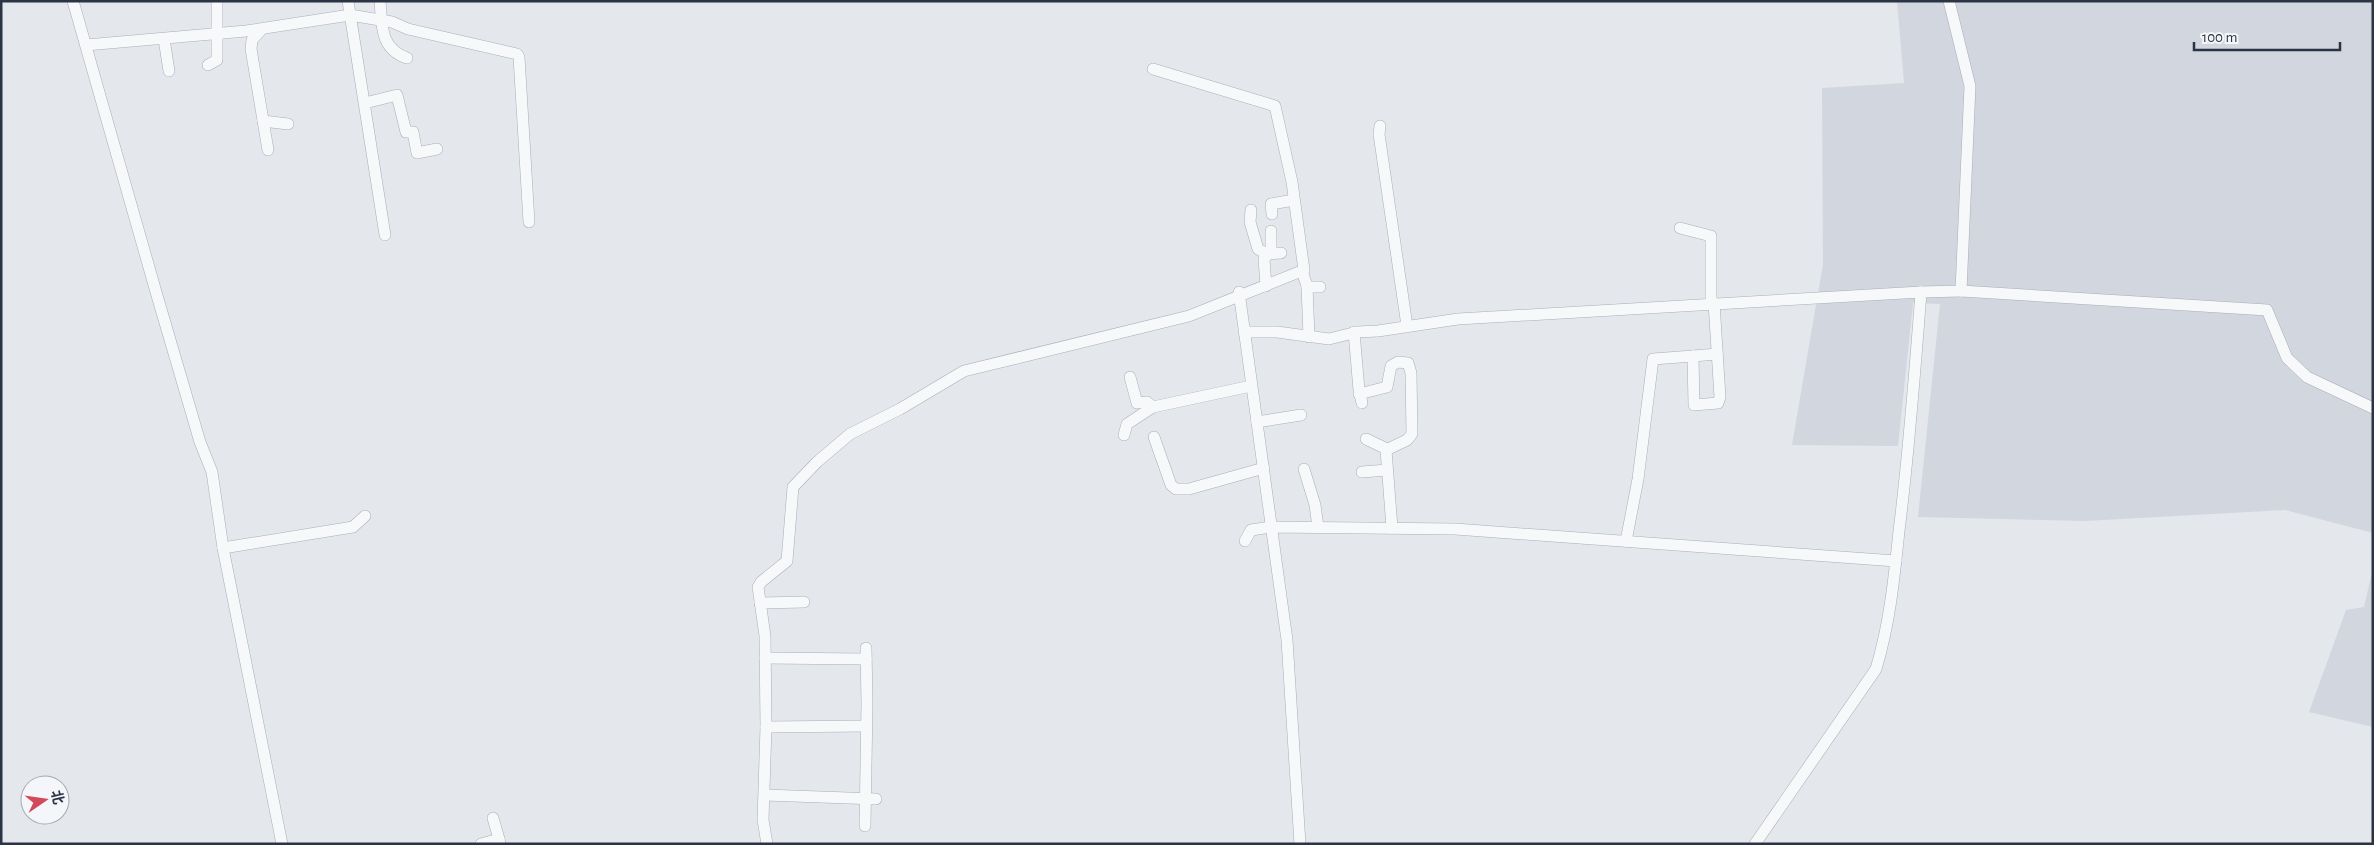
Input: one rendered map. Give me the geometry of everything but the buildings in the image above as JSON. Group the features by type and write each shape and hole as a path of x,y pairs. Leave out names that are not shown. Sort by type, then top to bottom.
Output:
{"street":[{"path":"73,1 199,439 212,472 223,548 282,844"},
{"path":"208,65 217,60 217,1"},
{"path":"348,1 366,103 385,236"},
{"path":"380,1 381,20 386,43 399,56 407,58"},
{"path":"1949,1 1970,86 1961,291"},
{"path":"86,45 218,34 350,15 381,20 408,29 517,54 519,58 529,222"},
{"path":"262,29 252,40 251,49 268,150"},
{"path":"164,39 169,71"},
{"path":"1153,69 1275,106 1294,200 1304,264 1302,271 1307,288 1308,337"},
{"path":"366,103 397,95 406,132 413,132 417,152 437,149"},
{"path":"263,121 288,124"},
{"path":"1380,126 1379,134 1397,242 1407,326"},
{"path":"1272,214 1270,204 1294,200"},
{"path":"1251,210 1250,222 1254,243 1258,249 1267,254 1282,253"},
{"path":"1680,228 1711,236 1713,303 1720,397 1718,403 1694,405 1693,356"},
{"path":"1266,286 1264,259 1272,244 1271,231"},
{"path":"767,844 763,820 766,727 765,658 758,588 761,582 787,561 793,487 817,462 850,434 900,409 964,371 1204,311 1240,293 1266,286 1302,271"},
{"path":"1307,288 1320,287"},
{"path":"1244,332 1277,332 1308,337 1335,338 1354,332 1458,319 1468,320 1713,303 1961,291 2267,310 2287,358 2307,377 2373,408"},
{"path":"1755,844 1876,669 1886,637 1893,599 1912,427 1920,292"},
{"path":"1240,293 1251,386 1287,640 1300,844"},
{"path":"1354,332 1361,398 1387,386 1392,366 1398,362 1408,362 1410,373 1412,434 1407,440 1387,449 1366,439"},
{"path":"1626,541 1638,479 1653,359 1717,354"},
{"path":"1130,377 1137,403 1147,402 1154,407"},
{"path":"1124,435 1127,424 1154,407 1251,386"},
{"path":"1256,422 1301,415"},
{"path":"1154,437 1171,484 1176,489 1189,489 1264,468"},
{"path":"1387,449 1392,528"},
{"path":"1304,469 1315,505 1318,528"},
{"path":"1362,472 1387,470"},
{"path":"223,548 353,527 365,516"},
{"path":"1245,541 1251,530 1271,527 1455,529 1896,560"},
{"path":"760,603 804,602"},
{"path":"765,658 866,654 866,726 871,798 865,826"},
{"path":"766,727 866,726"},
{"path":"764,795 859,800 871,798"},
{"path":"481,844 500,841 493,818"}],"shaded area":[{"path":"1897,1 2373,1 2373,533 2285,510 2085,521 1918,517 1940,304 1913,303 1898,446 1792,445 1823,264 1822,88 1904,83"},
{"path":"2373,568 2373,727 2309,712 2346,610 2364,607"}]}
